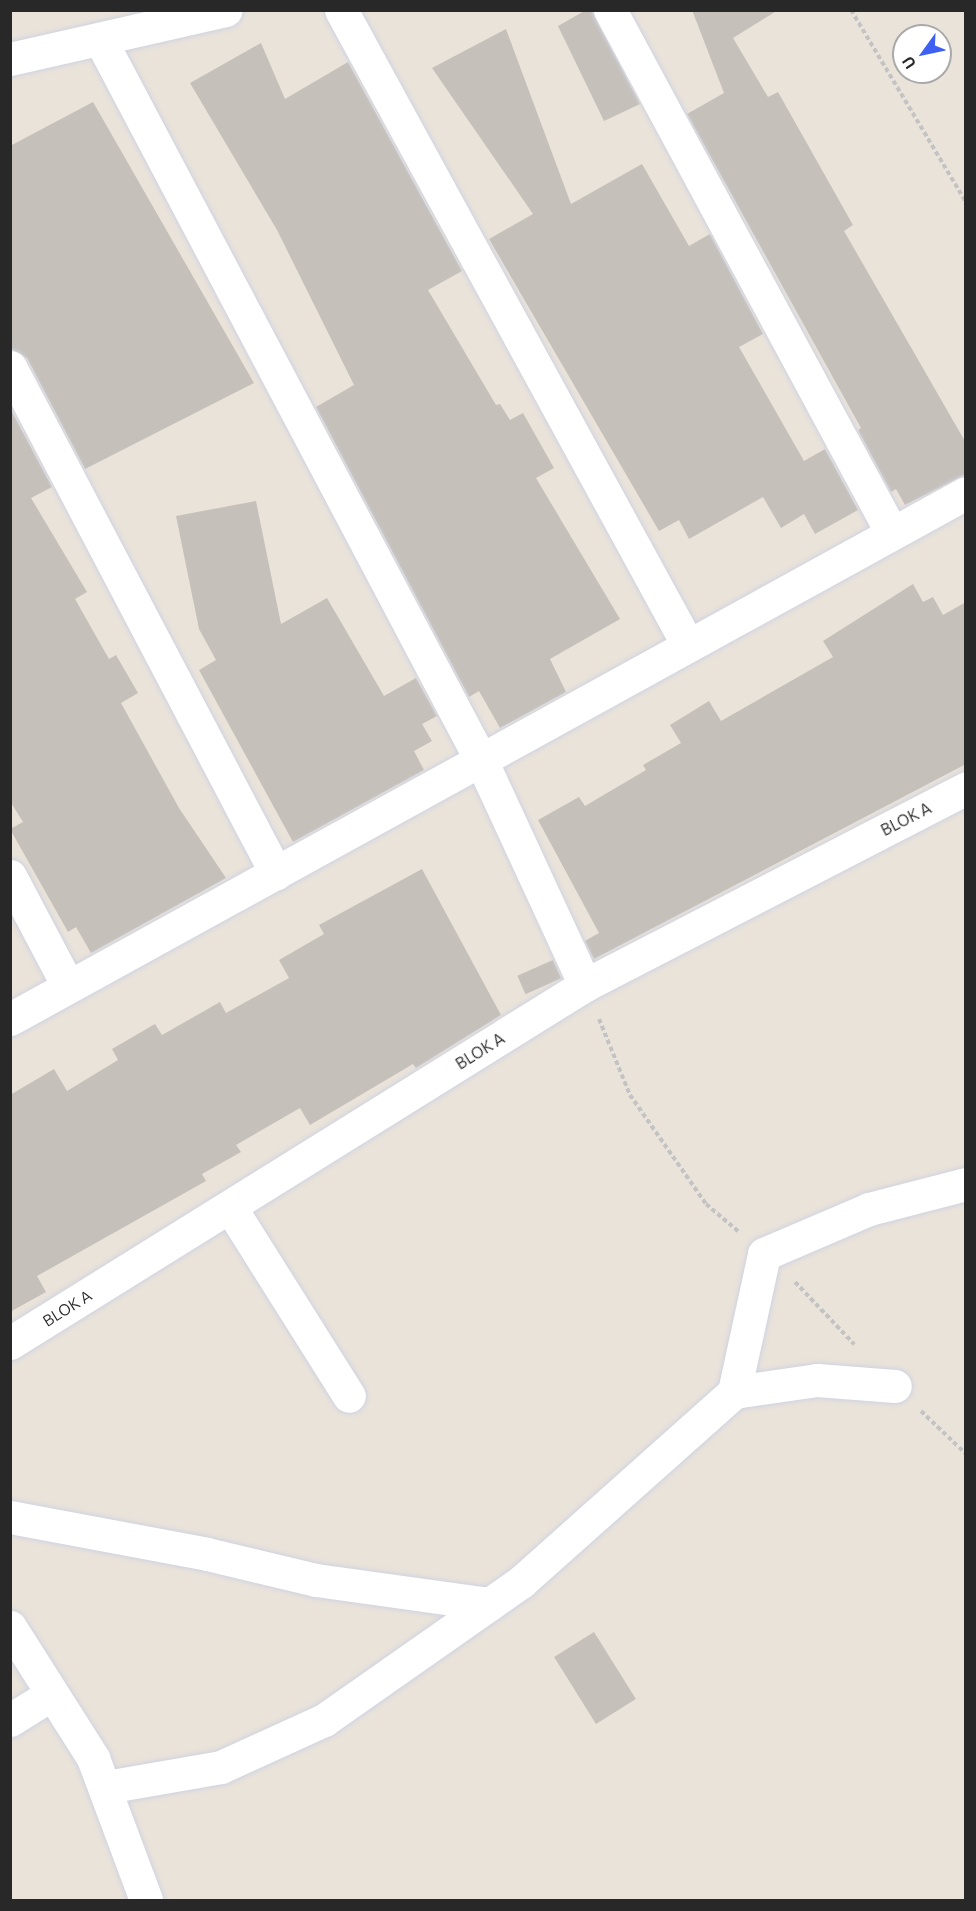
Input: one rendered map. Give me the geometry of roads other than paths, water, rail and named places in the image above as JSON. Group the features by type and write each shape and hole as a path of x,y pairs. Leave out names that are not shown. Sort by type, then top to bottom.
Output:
{"street":[{"path":"10,59 225,10"},
{"path":"341,10 688,645"},
{"path":"610,10 892,533"},
{"path":"100,39 481,759 585,985"},
{"path":"10,367 276,873"},
{"path":"10,1018 966,493"},
{"name":"BLOK A","path":"10,1344 585,985 966,788"},
{"path":"10,876 68,986"},
{"path":"734,1392 764,1254 869,1209 966,1184"},
{"path":"230,1207 349,1396"},
{"path":"106,1787 221,1767 324,1720 521,1582 734,1392 817,1380 896,1386"},
{"path":"10,1517 207,1554 316,1580 489,1604"},
{"path":"10,1627 93,1758 106,1787 146,1900"},
{"path":"10,1720 52,1694"}]}
